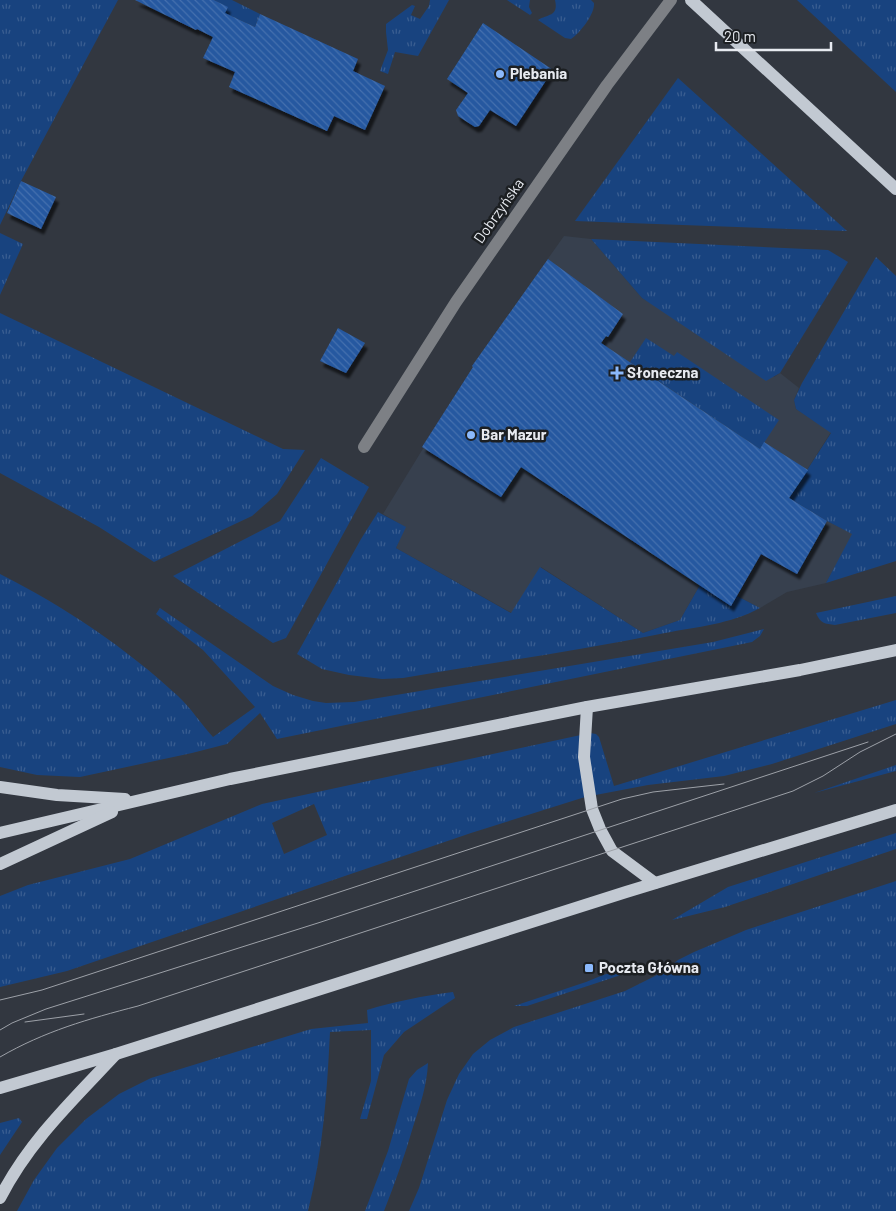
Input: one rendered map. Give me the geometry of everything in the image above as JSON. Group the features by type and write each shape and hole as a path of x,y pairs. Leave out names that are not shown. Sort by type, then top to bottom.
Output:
{"main road":[{"path":"691,0 896,189"},
{"path":"0,833 230,778 587,707 800,670 896,650"},
{"path":"587,707 584,757 592,809 612,851 655,883"},
{"path":"0,787 57,795 140,800"},
{"path":"0,864 140,800"},
{"path":"0,1088 116,1054 655,883 896,810"},
{"path":"0,1198 11,1176 38,1138 116,1054"}],"street":[{"name":"Dobrzyńska","path":"364,447 462,294 607,85 671,0"}],"shaded area":[{"path":"564,236 591,239 642,298 774,377 780,373 799,388 794,400 796,409 831,432 789,498 853,534 826,583 787,592 760,608 737,596 731,606 700,585 680,620 643,633 541,567 512,613 396,548 405,527 383,514 472,366"}],"green space":[{"path":"0,0 118,0 21,181 0,225"},
{"path":"214,0 232,0 260,14 255,27 225,13 227,7"},
{"path":"430,0 449,0 418,56 395,52 388,74 380,71 388,50 386,24 412,5 415,6 411,15 420,19 429,6"},
{"path":"507,0 530,0 529,7 532,13 530,15"},
{"path":"555,0 591,0 594,3 586,23 571,39 565,38 538,20 554,12"},
{"path":"797,0 896,0 896,92"},
{"path":"678,78 847,231 575,221"},
{"path":"0,233 23,244 0,295"},
{"path":"591,239 828,250 848,262 780,373 766,381 642,298"},
{"path":"876,257 896,276 896,561 826,583 852,534 789,498 831,433 796,409 794,400 802,383"},
{"path":"0,313 283,449 305,450 277,494 252,516 154,562 99,527 0,473"},
{"path":"646,338 674,356 677,352 779,420 760,449 630,362"},
{"path":"321,458 369,487 286,638 273,643 173,576 280,521"},
{"path":"378,512 406,527 396,548 511,613 540,567 643,633 680,620 700,585 731,606 737,596 760,608 737,618 701,627 403,678 382,679 322,669 297,654"},
{"path":"0,574 71,614 137,661 183,701 213,737 255,707 203,650 156,614 160,608 273,686 293,695 326,703 354,702 713,642 764,629 760,636 752,642 277,739 260,713 227,744 80,777 37,775 0,767"},
{"path":"896,596 896,613 835,625 823,622 816,613"},
{"path":"896,700 896,724 772,764 724,776 648,785 585,797 471,833 67,971 0,987 0,896 28,885 130,859 262,804 590,733 596,734 599,737 614,786","holes":["314,804 327,835 284,854 272,823"]},
{"path":"896,765 896,771 814,793"},
{"path":"896,833 896,849 725,907 672,920 728,887"},
{"path":"896,881 896,1211 409,1211 419,1188 447,1100 459,1074 473,1054 490,1040 514,1027 625,991 663,972 678,960 746,930"},
{"path":"645,964 624,974 527,1006 514,1006 603,975"},
{"path":"453,992 455,998 404,1032 384,1055 367,1119 360,1119 371,1081 371,1030 330,1032 324,1122 308,1211 17,1211 34,1180 57,1148 86,1119 119,1094 151,1078 311,1029 368,1023 367,1010 410,999"},
{"path":"428,1063 421,1103 384,1211 365,1211 388,1151 409,1079 417,1070"},
{"path":"19,1118 22,1122 0,1155 0,1123"}],"building":[{"path":"135,0 214,0 228,7 225,13 255,27 260,14 358,59 353,71 385,86 365,130 334,116 327,131 229,87 235,72 203,58 213,37"},
{"name":"Plebania","path":"483,23 553,70 516,126 490,110 479,126 475,127 458,116 456,110 468,93 447,79"},
{"path":"21,181 56,197 41,229 7,213"},
{"path":"548,259 623,314 608,337 606,336 601,343 760,449 764,442 808,470 789,498 827,521 797,574 761,554 731,606 521,467 501,497 422,447 472,366"},
{"path":"338,328 365,343 346,373 320,361"}],"tram line":[{"path":"0,1057 34,1040 67,1027 138,1006 793,791 823,776 860,752 896,734"},
{"path":"0,1030 46,1009 321,922 868,742"},
{"path":"0,1000 42,990 622,799 653,792 724,784"},
{"path":"25,1022 84,1014"}],"place":[{"name":"Plebania","path":"500,74"},
{"name":"Słoneczna","path":"617,373"},
{"name":"Bar Mazur","path":"471,435"},
{"name":"Poczta Główna","path":"589,968"}]}
